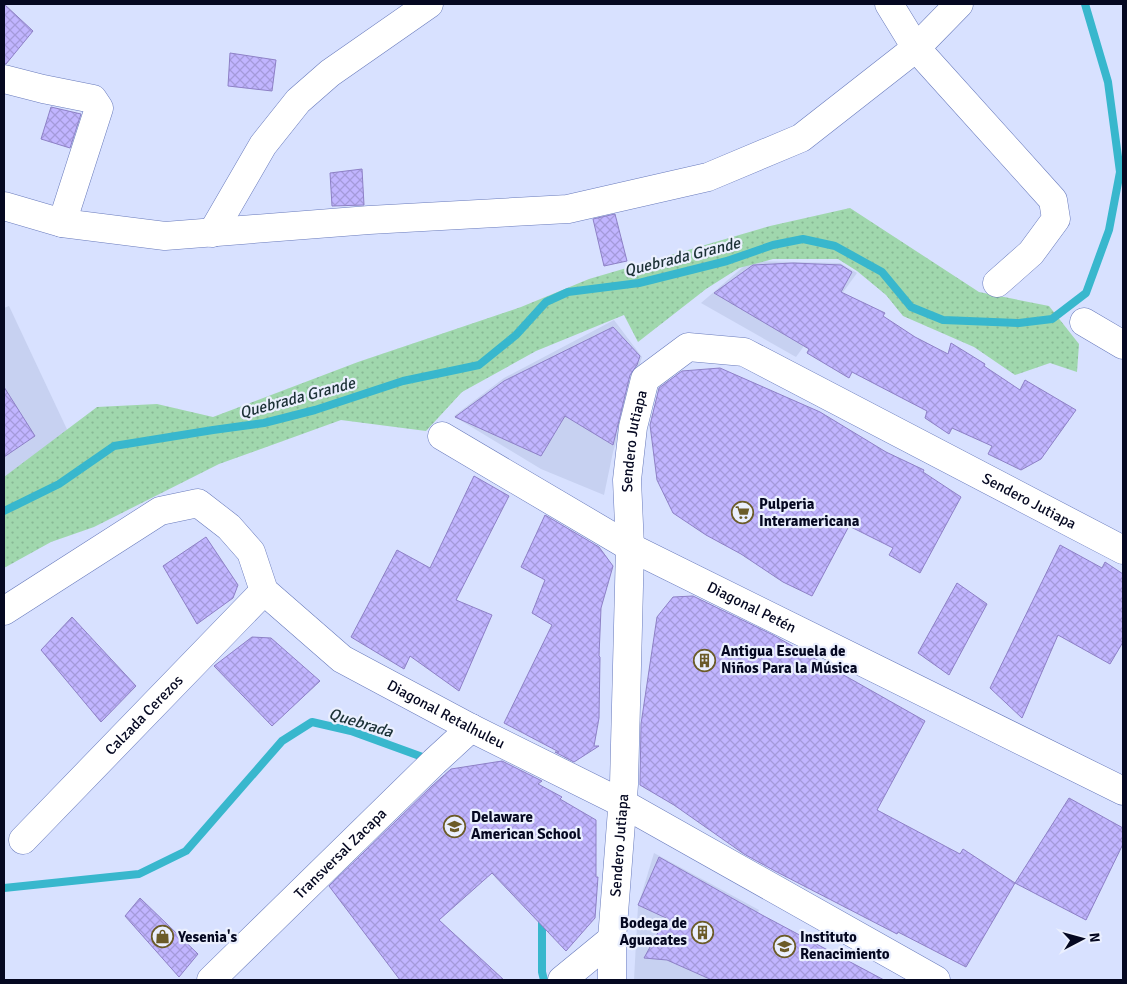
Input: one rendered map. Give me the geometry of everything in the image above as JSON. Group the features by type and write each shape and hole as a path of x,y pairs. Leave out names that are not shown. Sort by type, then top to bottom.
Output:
{"street":[{"path":"212,233 263,144 298,101 330,72 429,4"},
{"path":"889,4 916,48 1053,200 1056,219 1031,253 998,284"},
{"path":"4,206 62,223 165,236 369,220 568,209 708,177 801,138 916,48 959,4"},
{"path":"4,79 93,99 98,108 62,223"},
{"path":"1084,322 1123,345"},
{"name":"Sendero Jutiapa","path":"612,980 612,939 624,784 630,548 628,480 633,427 645,378 688,347 744,352 1123,550"},
{"name":"Diagonal Petén","path":"442,436 630,548 1123,791"},
{"path":"4,611 160,511 198,503 229,527 251,552 264,591"},
{"name":"Diagonal Retalhuleu","path":"264,591 342,659 471,728 622,803 936,980"},
{"name":"Calzada Cerezos","path":"23,840 264,591"},
{"name":"Transversal Zacapa","path":"211,980 471,728"},
{"path":"562,980 612,939"}],"shaded area":[{"path":"750,261 840,263 857,273 796,357 701,303"},
{"path":"9,306 72,440 4,485 4,308"},
{"path":"614,320 642,357 613,452 604,495 541,469 454,416 504,378"},
{"name":"Bodega de Aguacates","path":"654,853 759,910 732,980 634,980 638,906"}],"green space":[{"path":"850,208 979,292 1049,306 1079,344 1077,372 1050,363 1015,375 974,347 903,316 886,295 857,271 838,259 773,259 739,268 706,289 638,342 624,315 536,351 462,392 426,431 341,420 219,464 94,527 51,542 4,568 4,477 97,407 157,404 213,417 358,362 521,307 589,279 770,226"}],"building":[{"path":"4,4 33,31 6,64 4,64"},
{"path":"230,53 276,60 272,91 228,86"},
{"path":"51,107 81,114 70,148 41,139"},
{"path":"362,169 364,205 332,206 330,173"},
{"path":"615,214 627,261 604,266 593,219"},
{"path":"793,263 841,265 852,272 841,292 885,313 883,316 915,337 948,354 951,343 985,364 984,366 1020,390 1025,380 1076,410 1041,459 1021,470 988,454 992,446 952,428 949,434 925,418 927,411 852,372 849,378 807,353 809,349 714,293 753,265"},
{"path":"613,327 640,356 637,365 630,375 613,445 565,416 541,456 455,417 504,381"},
{"path":"720,368 820,412 886,452 924,470 923,472 961,497 920,573 889,555 893,548 849,526 812,596 783,582 673,513 657,480 650,425 659,388 682,371"},
{"path":"4,387 35,436 4,457"},
{"path":"474,476 509,496 456,600 492,615 459,691 410,656 404,669 351,637 397,550 430,568"},
{"path":"545,515 599,547 613,566 601,608 599,718 594,746 599,746 574,762 504,723 552,625 532,613 545,580 521,567"},
{"path":"206,537 238,585 233,598 197,624 163,566"},
{"path":"1060,545 1102,568 1105,562 1123,574 1123,642 1110,664 1058,635 1022,718 990,688"},
{"path":"957,583 987,604 949,675 918,653"},
{"path":"693,596 773,635 925,721 877,810 960,854 963,849 1015,883 966,967 898,932 897,934 744,854 674,805 640,785 641,724 657,617 673,597"},
{"path":"72,617 136,686 101,722 41,650"},
{"path":"252,637 271,638 320,681 272,726 214,666"},
{"path":"502,761 542,781 538,784 562,797 560,799 596,820 596,877 598,877 595,918 566,951 492,873 439,920 504,980 400,980 329,886 451,769"},
{"path":"1069,798 1123,828 1123,844 1086,920 1015,883"},
{"name":"Bodega de Aguacates","path":"659,857 884,980 712,980 667,960 644,958 666,918 638,905"},
{"path":"140,898 198,954 179,977 125,916"}],"waterway":[{"name":"Quebrada Grande","path":"4,511 59,484 114,446 264,423 315,410 403,381 479,365 516,335 546,302 568,292 639,283 727,261 773,245 803,239 835,246 882,272 911,307 943,320 1019,323 1052,319 1086,293 1109,230 1120,172 1108,82 1085,4"},
{"name":"Quebrada","path":"4,888 139,874 186,851 282,741 312,722 351,731 428,759"},
{"name":"Quebrada","path":"542,917 542,972 544,980"}],"place":[{"name":"Pulperia Interamericana","path":"743,513"},
{"name":"Antigua Escuela de Niños Para la Música","path":"705,660"},
{"name":"Delaware American School","path":"455,826"},
{"name":"Bodega de Aguacates","path":"703,932"},
{"name":"Yesenia's","path":"162,937"},
{"name":"Instituto Renacimiento","path":"784,946"}]}
